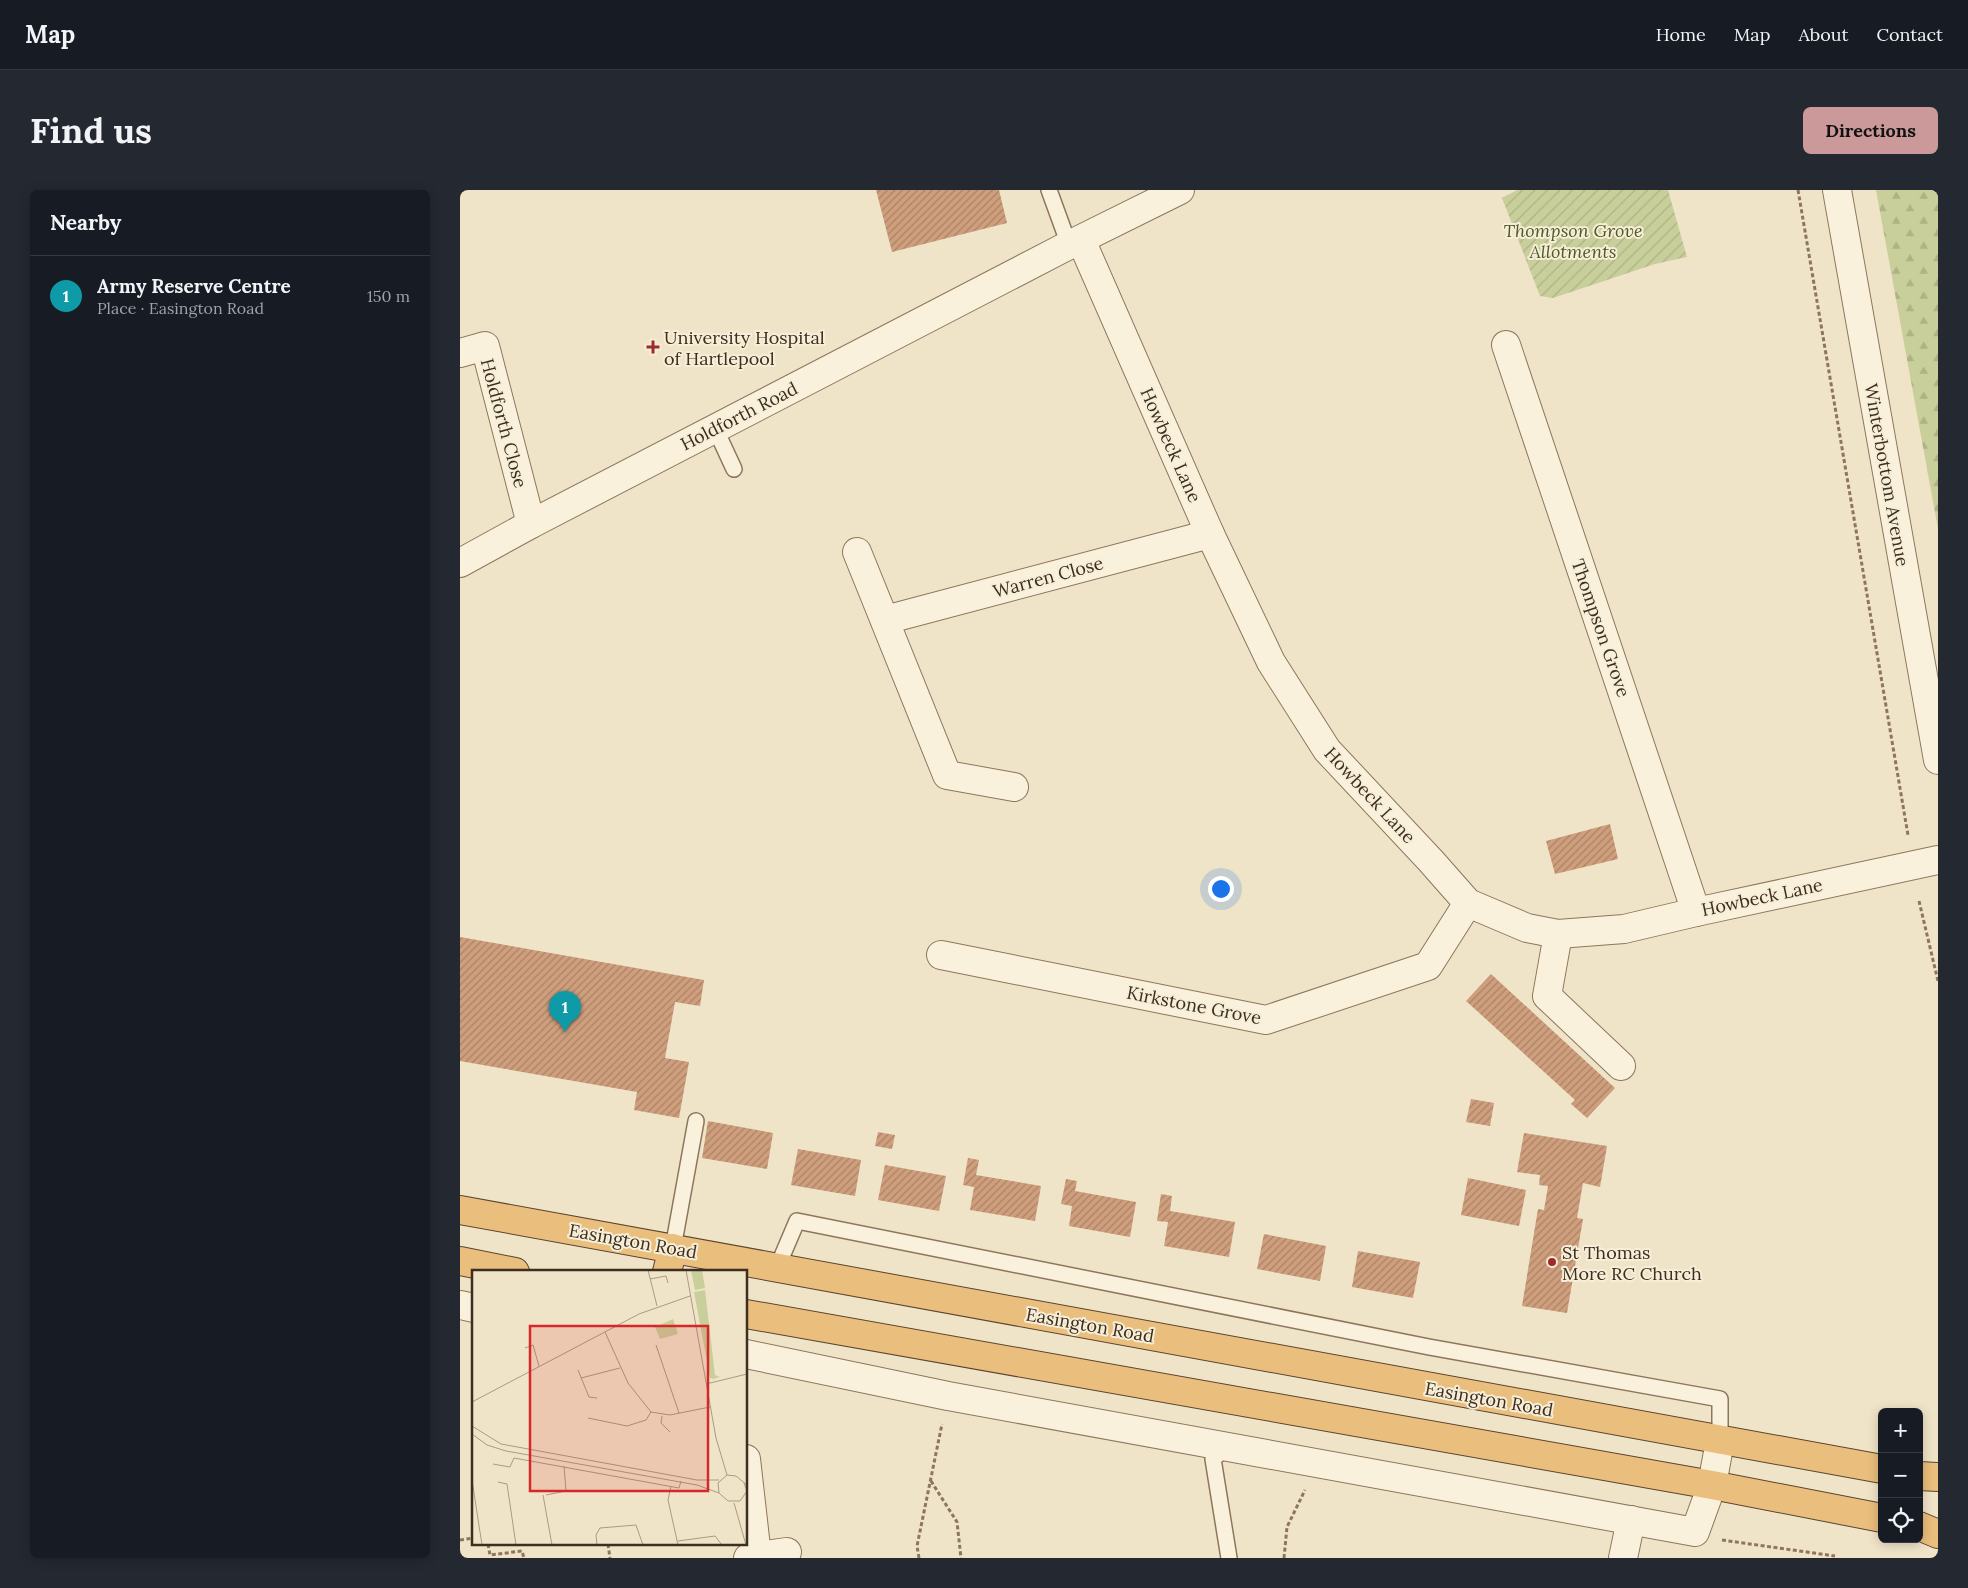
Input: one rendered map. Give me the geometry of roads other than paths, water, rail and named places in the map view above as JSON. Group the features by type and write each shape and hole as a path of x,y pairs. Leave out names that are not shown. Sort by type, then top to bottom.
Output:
{"highway":[{"name":"Easington Road","path":"460,1210 670,1260 777,1268 1878,1469"},
{"path":"460,1261 505,1270"},
{"path":"748,1314 1712,1485 1878,1517"},
{"path":"1923,1476 1938,1477"},
{"path":"1923,1528 1938,1534"}],"street":[{"name":"Holdforth Road","path":"460,563 715,428 1075,242 1180,190"},
{"name":"Winterbottom Avenue","path":"1837,190 1930,666 1938,760"},
{"name":"Howbeck Lane","path":"1075,242 1271,662 1327,750 1468,903 1527,928 1558,934 1624,929 1938,860"},
{"name":"Thompson Grove","path":"1506,345 1696,912"},
{"name":"Holdforth Close","path":"460,353 485,346 531,524"},
{"name":"Warren Close","path":"885,620 1210,534"},
{"path":"858,552 946,775 1014,787"},
{"name":"Kirkstone Grove","path":"941,955 1266,1020 1428,966 1468,903"},
{"path":"1558,934 1547,996 1621,1066"},
{"path":"748,1354 948,1396 1695,1532 1712,1485 1720,1441"},
{"path":"748,1492 752,1557 787,1552"},
{"path":"1623,1558 1631,1520"}],"lane":[{"path":"1049,190 1075,242"},
{"path":"715,428 734,469"},
{"path":"670,1260 696,1121"},
{"path":"777,1268 797,1221 1429,1348 1720,1399 1720,1441"},
{"path":"1227,1447 1213,1459 1229,1558"}],"place":[{"name":"University Hospital of Hartlepool","path":"653,347"},
{"name":"Army Reserve Centre","path":"565,1032"},
{"name":"St Thomas More RC Church","path":"1552,1262"}],"park label":[{"name":"Thompson Grove Allotments","path":"1573,240"}]}
